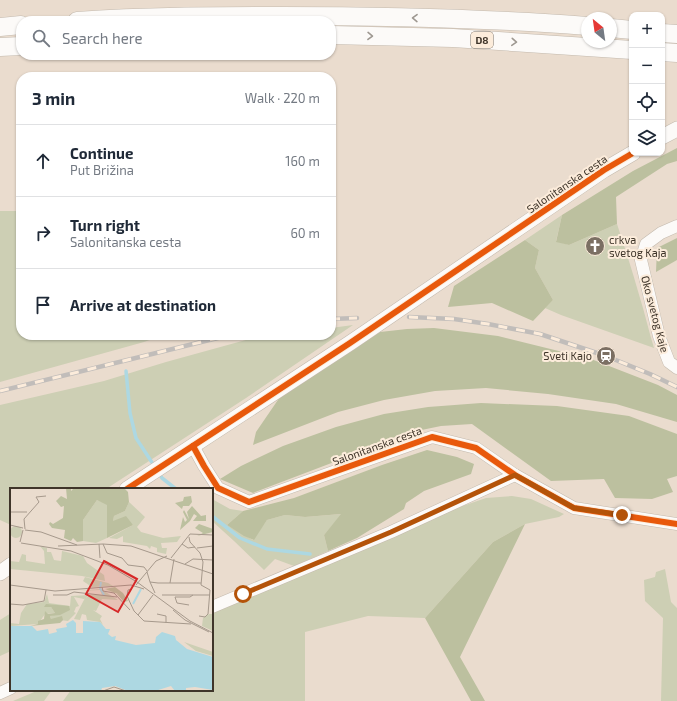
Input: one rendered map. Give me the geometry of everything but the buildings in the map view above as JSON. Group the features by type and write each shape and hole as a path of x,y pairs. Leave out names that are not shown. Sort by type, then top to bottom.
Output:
{"highway":[{"name":"D8","path":"202,16 325,16"},
{"name":"D8","path":"336,16 454,18 581,26"},
{"path":"0,27 16,25"},
{"path":"617,29 629,30"},
{"path":"665,33 677,34"},
{"name":"D8","path":"336,35 453,38 629,50"},
{"path":"0,47 16,46"},
{"path":"665,52 677,53"}],"main road":[{"path":"665,135 677,129"},
{"name":"Salonitanska cesta","path":"129,488 350,343 604,170 629,155"},
{"path":"0,573 10,566"}],"street":[{"name":"Oko svetog Kaje","path":"677,226 661,233 646,244 641,260 659,336 669,362 677,368"},
{"name":"Salonitanska cesta","path":"193,446 218,488 249,502 432,437 476,448 515,475 574,508 677,524"},
{"path":"213,607 391,532 515,475"},
{"path":"0,694 10,689"}],"green space":[{"path":"677,148 677,161 667,164 616,197 617,224 569,245 556,242 562,215 633,171 662,156 665,156 665,154"},
{"path":"0,211 16,211 16,340 150,340 0,382"},
{"path":"562,215 556,241 569,245 617,224 635,279 654,348 545,308 553,300 535,268 539,250 525,240"},
{"path":"677,238 677,260 656,272 657,248"},
{"path":"525,240 539,250 535,268 553,300 533,321 492,303 448,307 454,286"},
{"path":"353,325 336,337 336,327"},
{"path":"434,328 498,336 591,359 658,385 677,395 677,422 616,404 548,394 486,388 435,391 384,400 338,412 253,445 256,432 282,394 380,332"},
{"path":"246,340 331,340 246,398 108,488 10,488 10,525 0,520 0,405 104,381"},
{"path":"481,403 557,406 629,416 677,434 677,476 667,479 673,492 652,499 615,498 604,479 551,481 472,424 441,426 402,434 253,493 220,479 241,466 283,446 336,427 384,414 428,407"},
{"path":"427,450 457,457 474,464 471,474 424,491 406,503 404,509 357,538 328,551 324,535 341,514 305,517 285,515 267,520 254,540 244,536 227,525 243,511 294,498"},
{"path":"512,496 531,499 564,514 559,517 525,524 493,542 425,618 368,616 305,632 305,701 63,701 70,691 213,691 213,612 451,510 486,498"},
{"path":"213,500 230,509 243,511 227,525 253,540 267,520 285,515 305,517 342,514 324,535 328,551 294,566 275,559 264,570 213,522"},
{"path":"525,524 460,657 485,701 471,701 425,618 493,542"},
{"path":"665,569 671,602 677,608 677,701 661,701 663,618 645,601 644,580 655,577 656,572"},
{"path":"10,614 10,651 0,656 0,620"},
{"path":"37,691 51,691 44,701 13,701"}],"waterway":[{"path":"126,371 130,413 136,438 155,467"},
{"path":"158,472 162,478 175,488"},
{"path":"213,517 240,538 267,549 310,554"}],"railway":[{"path":"409,317 454,319 540,334 606,356 677,387"},
{"path":"336,319 357,318"},
{"path":"0,391 209,340"}],"cycle path":[{"path":"129,488 350,343 604,170 629,155"},
{"path":"193,446 218,488 249,502 432,437 476,448 515,475 574,508 677,524"}],"place":[{"name":"crkva svetog Kaja","path":"595,246"},
{"name":"Sveti Kajo","path":"606,356"}],"route":[{"path":"243,594 391,532 515,475 574,508 622,515"}]}
